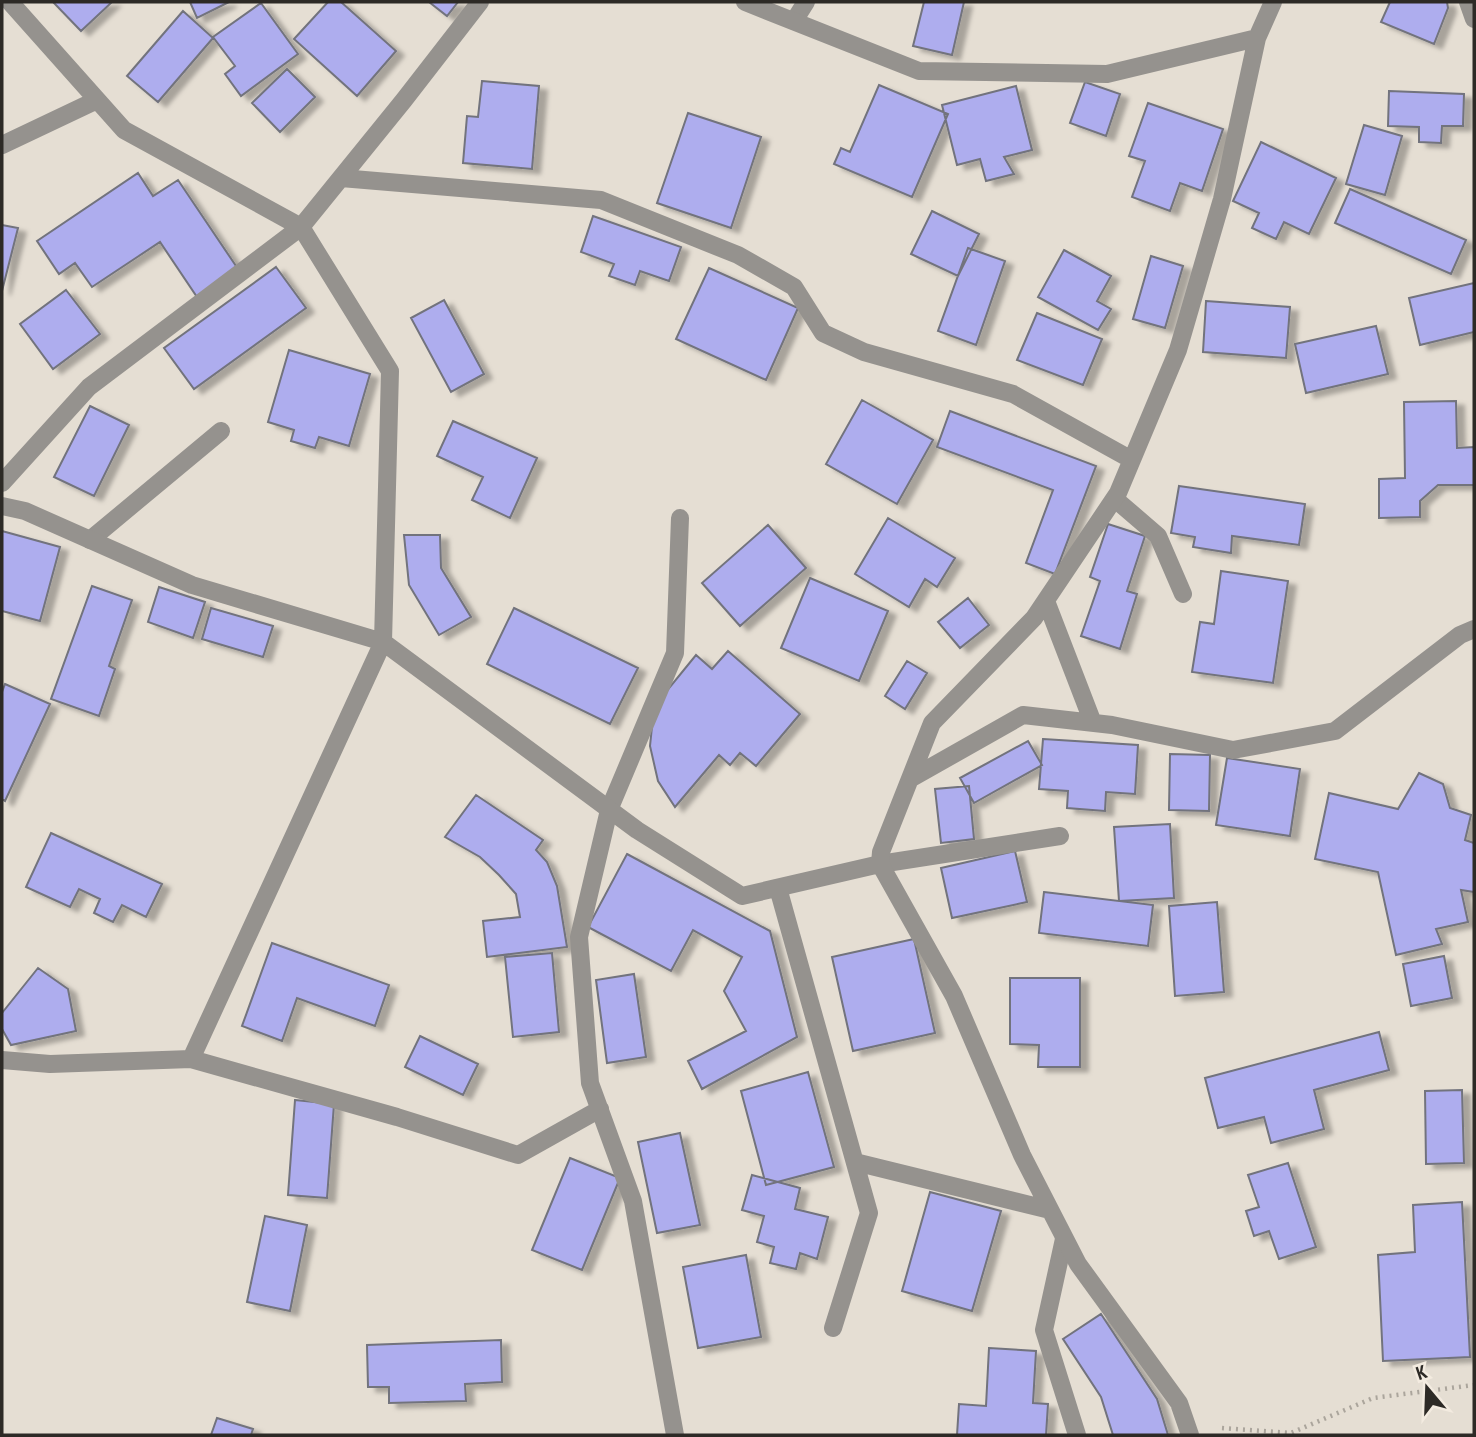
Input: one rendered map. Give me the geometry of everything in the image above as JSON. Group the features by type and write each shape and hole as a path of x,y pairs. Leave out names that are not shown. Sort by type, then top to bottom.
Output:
{"street":[{"path":"2,483 89,387 301,227 480,2"},
{"path":"745,2 919,71 1107,74 1257,38"},
{"path":"794,21 806,2"},
{"path":"1188,1430 1180,1404 1078,1264 1022,1155 954,996 880,864 881,852 932,723 1034,618 1115,499 1178,350 1222,199 1257,38 1272,2"},
{"path":"1468,2 1474,19"},
{"path":"9,5 124,130 301,227 390,371 383,642 191,1059"},
{"path":"2,145 97,100"},
{"path":"341,178 601,200 738,255 794,287 823,333 864,352 1013,394 1132,460"},
{"path":"90,540 221,431"},
{"path":"1115,499 1158,536 1183,594"},
{"path":"2,506 25,511 192,585 383,642 636,830 742,897 880,864 1060,836"},
{"path":"676,1435 633,1201 590,1083 579,937 609,810 675,653 680,518"},
{"path":"1045,601 1093,723"},
{"path":"910,779 1023,715 1112,725 1233,750 1335,731 1460,635 1474,629"},
{"path":"778,888 869,1213 833,1328"},
{"path":"2,1060 50,1064 191,1059 397,1117 517,1155 600,1110"},
{"path":"855,1162 1050,1210"},
{"path":"1065,1238 1044,1330 1077,1435"}],"path":[{"path":"1188,1430 1291,1433 1373,1398 1474,1385"}],"building":[{"path":"53,2 112,2 81,31"},
{"path":"190,2 229,2 197,18"},
{"path":"328,2 341,2 396,51 357,96 294,39"},
{"path":"429,2 458,2 447,16"},
{"path":"924,2 964,2 952,55 913,46"},
{"path":"1390,2 1447,2 1448,8 1434,44 1381,22"},
{"path":"261,3 298,54 241,96 225,74 235,66 213,37"},
{"path":"183,11 213,38 158,102 127,76"},
{"path":"287,69 315,97 280,132 252,103"},
{"path":"482,81 539,86 532,169 463,163 467,116 478,117"},
{"path":"1085,82 1120,94 1106,136 1070,123"},
{"path":"879,85 948,114 912,197 834,164 841,148 850,152"},
{"path":"1016,86 1032,150 1004,157 1014,174 986,181 980,159 957,165 942,105"},
{"path":"1389,91 1464,94 1463,126 1442,126 1441,143 1419,142 1419,127 1388,126"},
{"path":"1148,103 1223,129 1202,191 1180,183 1170,211 1132,197 1145,161 1129,156"},
{"path":"688,113 761,137 731,228 657,203"},
{"path":"1364,125 1402,136 1385,195 1346,184"},
{"path":"1261,142 1336,178 1309,234 1284,222 1276,239 1252,228 1259,213 1233,201"},
{"path":"138,173 153,196 178,180 238,269 197,297 160,242 92,287 75,263 59,274 37,241"},
{"path":"1350,189 1466,240 1451,274 1335,223"},
{"path":"932,211 979,234 958,276 911,254"},
{"path":"593,216 681,247 669,281 640,271 635,285 609,276 614,264 581,252"},
{"path":"2,225 18,228 2,291"},
{"path":"968,248 1005,261 976,345 938,331"},
{"path":"1064,250 1111,276 1097,301 1111,309 1098,330 1038,297"},
{"path":"1151,256 1183,266 1165,328 1133,319"},
{"path":"276,267 306,308 194,389 164,348"},
{"path":"709,268 798,308 766,380 676,339"},
{"path":"1474,283 1474,332 1420,345 1409,298"},
{"path":"66,290 100,334 53,369 20,324"},
{"path":"444,300 484,374 451,392 411,318"},
{"path":"1206,301 1290,307 1286,358 1203,352"},
{"path":"1037,313 1102,339 1083,385 1017,360"},
{"path":"1376,326 1388,374 1306,393 1295,344"},
{"path":"289,350 370,374 349,446 319,437 315,448 291,441 294,430 268,422"},
{"path":"862,400 933,440 897,504 826,464"},
{"path":"1456,401 1457,448 1474,447 1474,485 1438,485 1420,501 1420,517 1379,518 1379,479 1405,478 1404,402"},
{"path":"90,406 129,425 94,496 54,477"},
{"path":"950,411 1096,466 1055,574 1026,563 1053,490 937,447"},
{"path":"453,421 537,458 510,518 472,500 483,477 437,456"},
{"path":"1179,486 1305,504 1299,545 1232,536 1231,553 1193,547 1195,537 1171,533"},
{"path":"888,518 955,558 937,587 925,579 909,607 855,574"},
{"path":"1108,524 1145,536 1127,591 1137,594 1120,649 1081,636 1100,581 1090,577"},
{"path":"768,525 806,568 740,626 702,583"},
{"path":"2,531 60,547 40,621 2,611"},
{"path":"404,535 440,535 441,568 471,617 439,635 409,585"},
{"path":"1221,571 1288,581 1273,683 1192,672 1200,622 1214,624"},
{"path":"810,578 888,611 859,681 781,648"},
{"path":"92,586 132,600 109,666 115,669 99,716 51,699"},
{"path":"159,587 205,602 193,638 148,622"},
{"path":"968,598 989,625 960,648 938,622"},
{"path":"211,608 273,626 263,657 202,639"},
{"path":"514,608 638,668 610,724 487,664"},
{"path":"728,651 800,714 756,766 740,753 730,765 719,755 675,807 658,781 650,746 653,717 665,693 696,655 712,669"},
{"path":"907,661 927,673 905,709 885,696"},
{"path":"5,684 50,704 5,801 2,799 2,692"},
{"path":"1043,739 1138,745 1135,794 1106,792 1105,811 1067,808 1068,791 1039,789"},
{"path":"1028,741 1042,765 974,803 960,778"},
{"path":"1170,754 1210,755 1209,811 1169,810"},
{"path":"1227,758 1300,769 1290,836 1216,825"},
{"path":"1419,773 1443,784 1450,808 1471,815 1465,840 1474,843 1474,892 1461,890 1468,922 1436,929 1442,944 1396,955 1378,872 1315,859 1329,793 1398,809"},
{"path":"969,786 974,839 941,843 935,789"},
{"path":"476,795 543,840 536,850 547,862 557,886 567,947 487,957 483,921 520,917 516,894 499,875 480,857 445,837"},
{"path":"1170,824 1174,898 1119,901 1114,827"},
{"path":"51,833 162,884 146,917 122,905 113,922 94,913 100,899 79,889 70,907 26,887"},
{"path":"1015,851 1027,902 952,918 941,868"},
{"path":"627,854 770,931 797,1037 702,1089 688,1061 746,1031 724,991 742,957 693,930 671,971 588,927"},
{"path":"1044,892 1153,905 1148,946 1039,933"},
{"path":"1217,902 1224,992 1175,996 1169,906"},
{"path":"914,939 935,1033 853,1051 832,957"},
{"path":"272,943 389,985 375,1026 297,998 282,1041 242,1026"},
{"path":"552,953 559,1032 513,1037 505,957"},
{"path":"1444,956 1452,998 1411,1006 1403,964"},
{"path":"38,968 68,989 76,1031 11,1045 2,1029 2,1013"},
{"path":"634,974 646,1057 607,1063 596,980"},
{"path":"1010,978 1080,978 1080,1067 1038,1067 1039,1045 1010,1044"},
{"path":"1379,1032 1389,1070 1314,1090 1324,1129 1271,1143 1264,1117 1218,1128 1205,1078"},
{"path":"420,1036 478,1064 463,1095 405,1067"},
{"path":"808,1072 834,1167 766,1185 741,1091"},
{"path":"1462,1090 1464,1163 1426,1164 1425,1091"},
{"path":"295,1100 334,1104 327,1198 288,1195"},
{"path":"680,1133 700,1225 657,1233 638,1142"},
{"path":"570,1158 620,1178 582,1270 532,1250"},
{"path":"1288,1163 1316,1247 1279,1259 1269,1231 1254,1236 1246,1211 1259,1207 1248,1175"},
{"path":"752,1175 800,1188 795,1209 828,1217 817,1259 800,1253 796,1269 770,1263 774,1247 757,1242 764,1216 742,1210"},
{"path":"930,1192 1001,1211 972,1311 902,1291"},
{"path":"1462,1202 1470,1357 1383,1361 1378,1255 1415,1252 1413,1205"},
{"path":"265,1216 307,1225 290,1311 247,1302"},
{"path":"746,1255 761,1337 698,1348 683,1267"},
{"path":"1101,1314 1157,1399 1168,1435 1113,1435 1101,1397 1063,1339"},
{"path":"501,1340 502,1382 465,1384 466,1401 389,1403 389,1387 368,1387 367,1345"},
{"path":"989,1348 1036,1351 1033,1403 1048,1404 1046,1435 957,1435 959,1404 986,1406"},
{"path":"217,1418 253,1429 251,1435 211,1435"}]}
